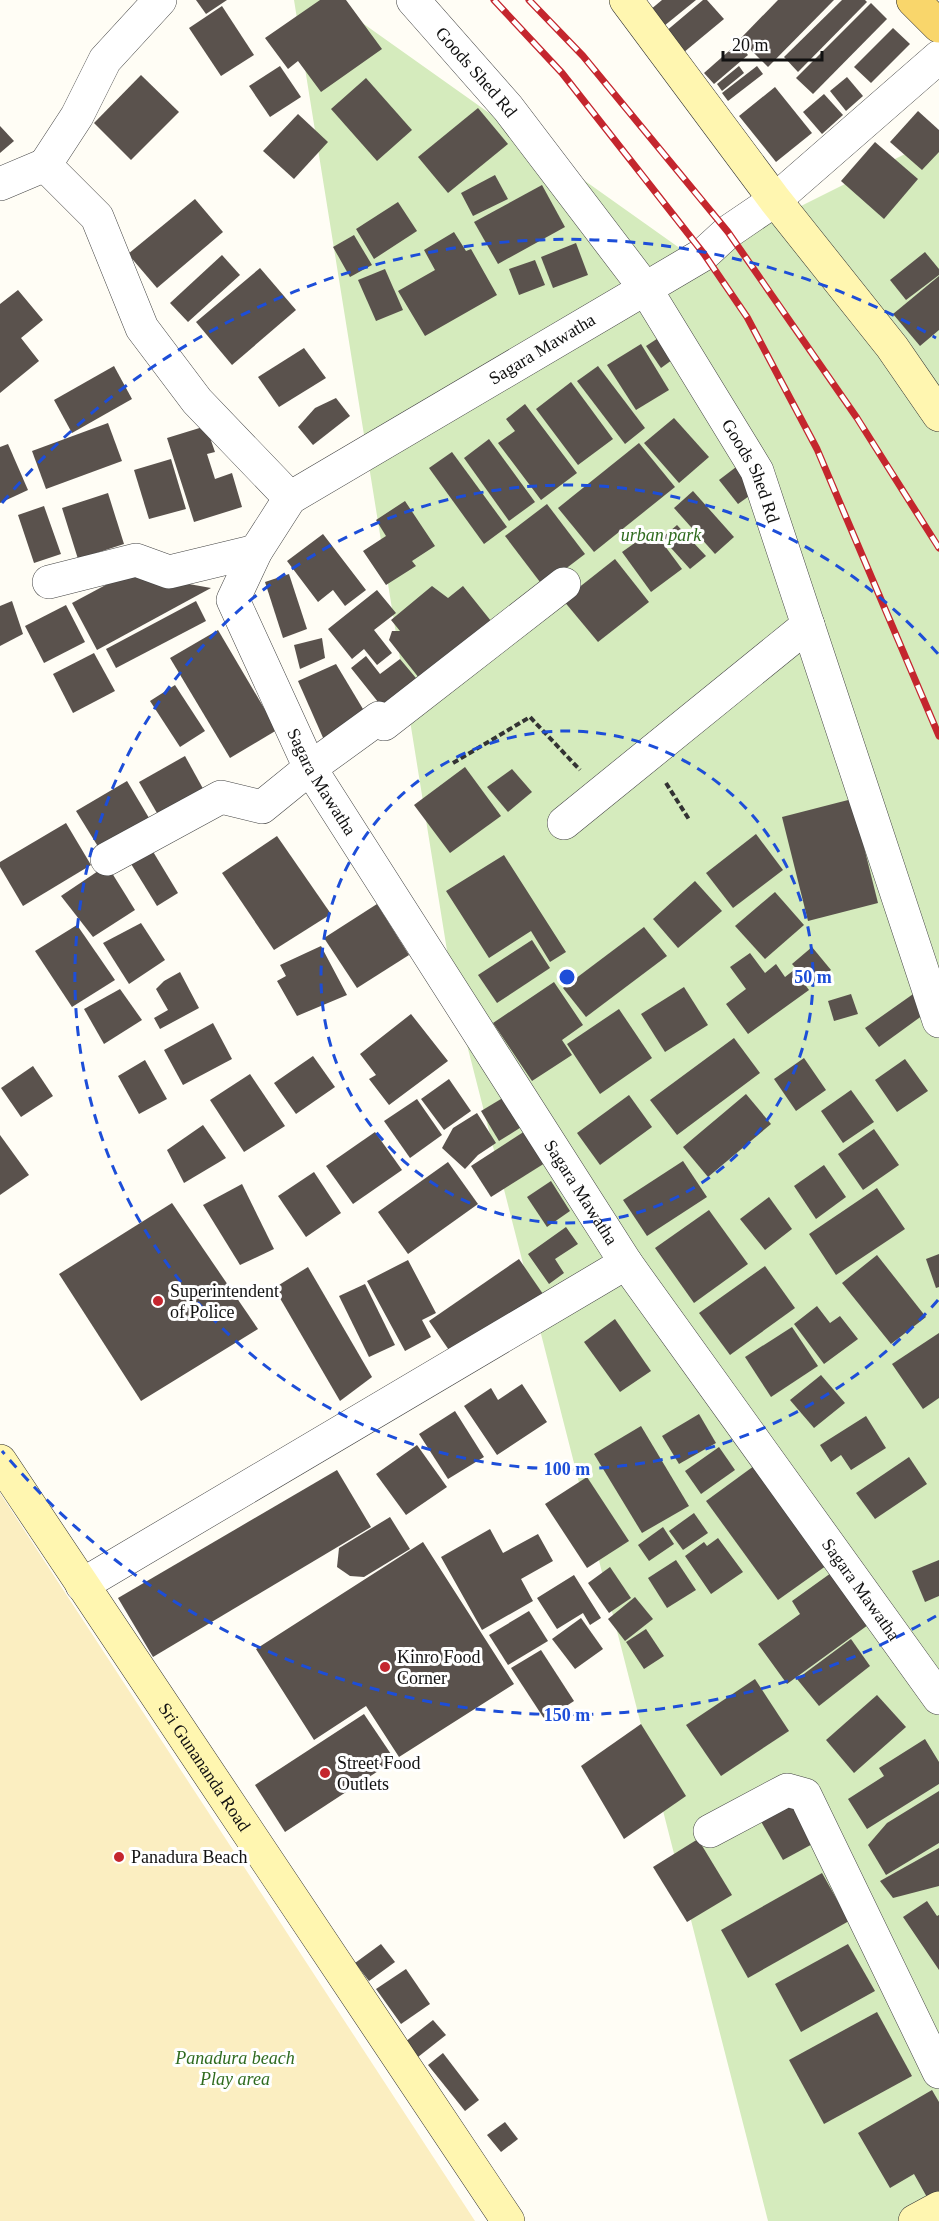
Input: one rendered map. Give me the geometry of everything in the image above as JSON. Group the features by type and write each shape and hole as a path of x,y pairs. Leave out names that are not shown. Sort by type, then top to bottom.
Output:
{"main road":[{"path":"913,0 939,26"}],"street":[{"path":"0,184 45,165 77,116 105,60 160,0"},
{"name":"Goods Shed Rd","path":"413,0 508,108 645,288 757,471 939,1021"},
{"path":"626,0 775,200 892,347 939,415"},
{"name":"Sagara Mawatha","path":"939,57 775,200 728,232 704,254 290,498 256,551 233,600 310,768 626,1263 939,1698"},
{"path":"45,165 97,217 142,328 197,401 290,498"},
{"path":"50,582 136,560 169,572 256,551"},
{"path":"107,859 221,797 262,807 310,768 379,718 384,724 564,584"},
{"path":"564,823 808,625"},
{"path":"82,1585 626,1263"},
{"name":"Sri Gunananda Road","path":"0,1461 508,2221"},
{"path":"710,1832 787,1790 805,1795 939,2072"},
{"path":"915,2221 939,2208"}],"path":[{"path":"453,763 530,717 601,793"},
{"path":"647,755 690,821"}],"green space":[{"name":"urban park","path":"294,0 330,0 695,259 939,137 939,2221 768,2221 454,994"}],"sand":[{"name":"Panadura Beach","path":"0,1493 475,2221 0,2221"}],"building":[{"path":"196,0 227,0 206,14"},
{"path":"320,0 346,0 382,49 321,92 298,61 288,69 265,38"},
{"path":"662,0 696,0 664,26 650,10"},
{"path":"703,0 707,0 724,19 683,53 665,32"},
{"path":"778,0 834,0 768,67 740,39"},
{"path":"842,0 865,0 867,2 798,72 784,57"},
{"path":"871,3 887,19 813,94 796,78"},
{"path":"222,6 254,55 221,76 189,28"},
{"path":"893,28 910,44 871,83 854,67"},
{"path":"738,43 748,55 714,84 704,73"},
{"path":"280,66 301,97 270,117 249,86"},
{"path":"739,66 744,73 722,91 717,84"},
{"path":"757,66 763,74 728,101 722,93"},
{"path":"141,75 179,112 131,160 94,123"},
{"path":"847,77 863,96 846,111 830,91"},
{"path":"366,78 412,130 377,161 331,109"},
{"path":"775,87 812,133 776,162 739,116"},
{"path":"824,94 843,115 822,134 803,112"},
{"path":"478,108 508,144 448,193 418,157"},
{"path":"918,111 939,130 939,152 922,170 890,142"},
{"path":"298,114 328,142 294,179 263,151"},
{"path":"0,126 14,141 0,153"},
{"path":"875,142 918,179 884,219 841,181"},
{"path":"495,175 508,199 473,216 461,193"},
{"path":"542,185 565,227 498,264 474,222"},
{"path":"195,199 223,232 157,288 128,254"},
{"path":"398,202 417,231 374,259 356,229"},
{"path":"454,232 466,251 471,249 497,295 425,336 398,291 435,270 424,250"},
{"path":"354,235 372,265 350,277 333,247"},
{"path":"576,243 588,275 553,288 541,257"},
{"path":"925,252 939,269 939,275 906,300 890,280"},
{"path":"222,255 240,275 188,322 170,303"},
{"path":"535,260 545,285 519,295 509,269"},
{"path":"260,268 296,310 232,365 196,322"},
{"path":"385,269 403,310 376,321 358,280"},
{"path":"939,276 939,330 920,346 893,314"},
{"path":"18,290 43,320 21,338 39,361 0,393 0,304"},
{"path":"669,331 683,352 661,368 646,346"},
{"path":"641,344 669,390 636,410 607,365"},
{"path":"304,348 326,378 279,407 258,377"},
{"path":"114,366 132,399 72,433 54,400"},
{"path":"598,366 645,428 625,444 577,381"},
{"path":"571,382 613,439 578,465 536,409"},
{"path":"336,398 350,416 313,445 298,427 315,408"},
{"path":"525,404 577,473 541,500 498,443 515,431 506,419"},
{"path":"674,418 709,457 679,483 644,443"},
{"path":"108,423 122,461 46,489 32,451"},
{"path":"206,426 215,452 207,454 215,479 232,473 242,507 194,522 167,438"},
{"path":"489,439 535,502 509,521 464,458"},
{"path":"639,443 675,487 594,552 558,508"},
{"path":"8,444 28,490 0,503 0,447"},
{"path":"452,452 507,527 484,544 429,468"},
{"path":"171,459 186,509 149,519 134,470"},
{"path":"740,464 759,489 738,504 719,480"},
{"path":"693,491 734,537 715,554 674,508"},
{"path":"108,493 124,544 78,559 62,508"},
{"path":"405,501 435,546 412,561 416,566 386,585 363,551 386,536 376,520"},
{"path":"547,504 585,554 543,586 505,536"},
{"path":"44,506 61,554 34,563 18,515"},
{"path":"677,525 706,556 690,569 662,538"},
{"path":"653,530 682,569 651,592 622,552"},
{"path":"323,534 366,590 345,606 333,590 318,602 287,561"},
{"path":"615,559 649,602 598,642 563,600"},
{"path":"128,573 211,588 97,650 72,603"},
{"path":"289,574 307,629 283,638 265,582"},
{"path":"432,586 448,598 463,586 491,621 419,678 389,640 392,631 400,631 391,620"},
{"path":"377,590 396,613 374,630 392,653 377,665 364,649 352,659 328,629"},
{"path":"12,601 23,634 0,646 0,606"},
{"path":"196,601 206,621 116,668 106,649"},
{"path":"66,605 85,642 44,663 25,626"},
{"path":"218,630 277,730 230,758 170,658"},
{"path":"322,638 325,658 300,669 294,645"},
{"path":"94,653 115,691 73,713 53,674"},
{"path":"366,656 380,674 400,659 421,684 386,712 351,668"},
{"path":"336,664 366,714 328,749 298,681"},
{"path":"175,685 205,731 180,747 150,701"},
{"path":"185,756 206,794 161,820 139,782"},
{"path":"465,767 501,816 450,853 414,805"},
{"path":"512,769 532,792 508,812 487,787"},
{"path":"127,781 152,823 102,853 76,811"},
{"path":"852,799 878,903 808,921 782,817"},
{"path":"66,823 91,865 23,906 0,867 0,862"},
{"path":"756,834 783,870 733,908 706,873"},
{"path":"277,836 331,914 274,950 222,873"},
{"path":"149,845 178,893 157,906 128,859"},
{"path":"504,855 566,952 550,962 531,931 489,958 446,891"},
{"path":"107,865 135,910 93,937 61,896"},
{"path":"695,881 722,911 678,948 653,919"},
{"path":"775,892 804,925 765,959 735,926"},
{"path":"377,904 409,955 357,988 324,938"},
{"path":"141,923 165,960 129,984 103,943"},
{"path":"77,925 115,980 72,1007 35,951"},
{"path":"644,927 667,956 586,1017 563,988"},
{"path":"532,940 550,968 497,1003 478,975"},
{"path":"321,946 347,995 297,1016 277,981 286,976 280,965"},
{"path":"812,947 831,970 812,986 792,964"},
{"path":"750,953 765,973 776,964 785,977 794,970 809,990 748,1034 726,1004 746,989 730,967"},
{"path":"180,972 199,1008 160,1029 154,1018 168,1010 156,989 164,981"},
{"path":"554,982 583,1025 562,1040 572,1055 532,1081 493,1023"},
{"path":"684,987 708,1025 665,1052 641,1014"},
{"path":"120,989 142,1020 104,1044 84,1009"},
{"path":"916,992 930,1010 879,1047 865,1028"},
{"path":"851,994 858,1014 834,1021 828,1001"},
{"path":"619,1009 652,1058 600,1094 567,1044"},
{"path":"411,1014 448,1061 389,1105 369,1079 376,1075 360,1054"},
{"path":"213,1023 232,1059 183,1085 164,1050"},
{"path":"734,1038 760,1073 677,1135 650,1100"},
{"path":"313,1056 335,1087 296,1114 274,1083"},
{"path":"804,1058 826,1090 796,1111 774,1079"},
{"path":"905,1059 928,1091 897,1112 875,1080"},
{"path":"145,1060 167,1099 139,1114 118,1076"},
{"path":"33,1066 53,1096 21,1117 1,1088"},
{"path":"250,1074 285,1126 244,1152 210,1100"},
{"path":"449,1079 471,1111 444,1130 421,1099"},
{"path":"851,1090 874,1122 843,1143 821,1111"},
{"path":"746,1094 771,1124 708,1177 683,1147"},
{"path":"629,1095 652,1127 600,1165 577,1133"},
{"path":"506,1096 523,1126 499,1141 481,1111"},
{"path":"417,1099 442,1135 410,1158 384,1121"},
{"path":"477,1113 496,1143 478,1155 465,1169 442,1148 453,1128"},
{"path":"203,1125 226,1158 184,1183 167,1150"},
{"path":"874,1129 899,1165 863,1190 838,1154"},
{"path":"525,1131 545,1163 491,1197 471,1166"},
{"path":"375,1132 402,1170 353,1204 326,1166"},
{"path":"0,1135 29,1175 0,1195"},
{"path":"683,1161 707,1197 647,1236 623,1200"},
{"path":"448,1162 478,1204 408,1254 378,1212"},
{"path":"824,1165 846,1197 816,1219 794,1186"},
{"path":"314,1172 341,1213 306,1237 278,1196"},
{"path":"551,1181 570,1211 547,1227 527,1197"},
{"path":"242,1184 274,1249 240,1265 203,1205"},
{"path":"877,1188 905,1229 836,1275 809,1234"},
{"path":"769,1197 792,1229 765,1250 740,1219"},
{"name":"Superintendent of Police","path":"172,1203 258,1329 141,1401 59,1274"},
{"path":"709,1210 748,1264 694,1303 655,1248"},
{"path":"566,1227 578,1244 555,1259 564,1273 549,1284 528,1254"},
{"path":"939,1254 939,1287 936,1288 926,1259"},
{"path":"877,1255 926,1317 891,1344 842,1283"},
{"path":"519,1259 543,1294 453,1356 429,1321"},
{"path":"408,1260 436,1313 422,1320 431,1337 405,1351 367,1281"},
{"path":"765,1266 795,1308 730,1355 699,1313"},
{"path":"308,1267 372,1377 340,1401 274,1288"},
{"path":"365,1284 395,1345 369,1357 339,1296"},
{"path":"817,1306 830,1323 840,1316 858,1339 824,1364 794,1324"},
{"path":"615,1319 651,1371 620,1392 584,1342"},
{"path":"792,1327 818,1366 771,1397 745,1357"},
{"path":"939,1333 939,1398 923,1409 892,1364"},
{"path":"821,1375 845,1403 814,1428 790,1400"},
{"path":"522,1384 547,1422 497,1455 464,1406 491,1388 498,1400"},
{"path":"455,1411 484,1457 448,1479 419,1434"},
{"path":"699,1414 716,1443 679,1464 662,1436"},
{"path":"866,1416 886,1448 851,1470 841,1455 831,1462 820,1445"},
{"path":"641,1426 689,1506 642,1533 594,1454"},
{"path":"417,1445 447,1487 406,1515 376,1474"},
{"path":"719,1447 735,1470 701,1494 685,1471"},
{"path":"909,1457 927,1484 875,1519 856,1493"},
{"path":"758,1463 830,1563 778,1600 706,1501"},
{"path":"337,1470 371,1527 153,1657 118,1598"},
{"path":"587,1477 629,1541 587,1568 545,1504"},
{"path":"694,1513 708,1533 683,1550 669,1531"},
{"path":"390,1517 410,1549 364,1577 350,1576 337,1567 339,1548"},
{"path":"663,1527 674,1544 649,1561 638,1545"},
{"path":"490,1529 503,1553 538,1534 553,1561 521,1579 533,1601 482,1630 441,1557"},
{"path":"718,1538 743,1572 711,1594 685,1556 704,1542 707,1546"},
{"name":"Kinro Food Corner","path":"423,1542 514,1684 399,1757 366,1706 314,1740 256,1649"},
{"path":"676,1560 696,1590 667,1608 648,1578"},
{"path":"939,1560 939,1596 925,1602 912,1571"},
{"path":"610,1567 631,1598 609,1613 588,1583"},
{"path":"831,1573 868,1625 787,1684 758,1644 800,1614 792,1601"},
{"path":"574,1575 601,1618 590,1625 583,1613 557,1629 537,1598"},
{"path":"635,1597 653,1619 625,1641 608,1619"},
{"path":"529,1611 548,1641 508,1665 489,1635"},
{"path":"581,1618 603,1649 575,1669 552,1639"},
{"path":"646,1629 664,1656 644,1669 626,1642"},
{"path":"851,1639 870,1666 819,1706 797,1679"},
{"path":"541,1650 574,1701 545,1720 511,1668"},
{"path":"755,1679 789,1731 721,1776 686,1725"},
{"path":"877,1695 906,1727 854,1773 826,1740"},
{"name":"Street Food Outlets","path":"364,1714 395,1760 285,1832 255,1785"},
{"path":"641,1724 686,1796 624,1839 581,1766"},
{"path":"925,1739 939,1762 939,1784 867,1829 848,1799 884,1776 879,1768"},
{"path":"939,1791 939,1843 886,1875 868,1845 887,1823"},
{"path":"795,1799 818,1841 783,1860 759,1818"},
{"path":"698,1839 732,1895 687,1922 653,1867"},
{"path":"939,1848 939,1886 893,1898 880,1881"},
{"path":"822,1873 849,1921 748,1978 721,1930"},
{"path":"927,1901 937,1916 939,1915 939,1970 903,1917"},
{"path":"381,1944 395,1962 369,1981 355,1963"},
{"path":"848,1944 875,1991 801,2032 775,1984"},
{"path":"406,1969 430,2004 401,2024 376,1989"},
{"path":"877,2012 912,2076 824,2124 789,2060"},
{"path":"433,2020 446,2035 418,2057 405,2042"},
{"path":"443,2053 479,2100 465,2111 428,2065"},
{"path":"932,2090 939,2102 939,2192 928,2199 914,2174 890,2188 858,2133"},
{"path":"505,2122 518,2139 501,2152 487,2135"}],"railway":[{"path":"494,0 562,73 704,254 747,317 817,449 939,736"},
{"path":"529,0 583,56 728,232 857,418 939,548"}],"place":[{"name":"Superintendent of Police","path":"158,1301"},
{"name":"Kinro Food Corner","path":"385,1667"},
{"name":"Street Food Outlets","path":"325,1773"},
{"name":"Panadura Beach","path":"119,1857"}],"park label":[{"name":"Panadura beach Play area","path":"235,2068"}]}
